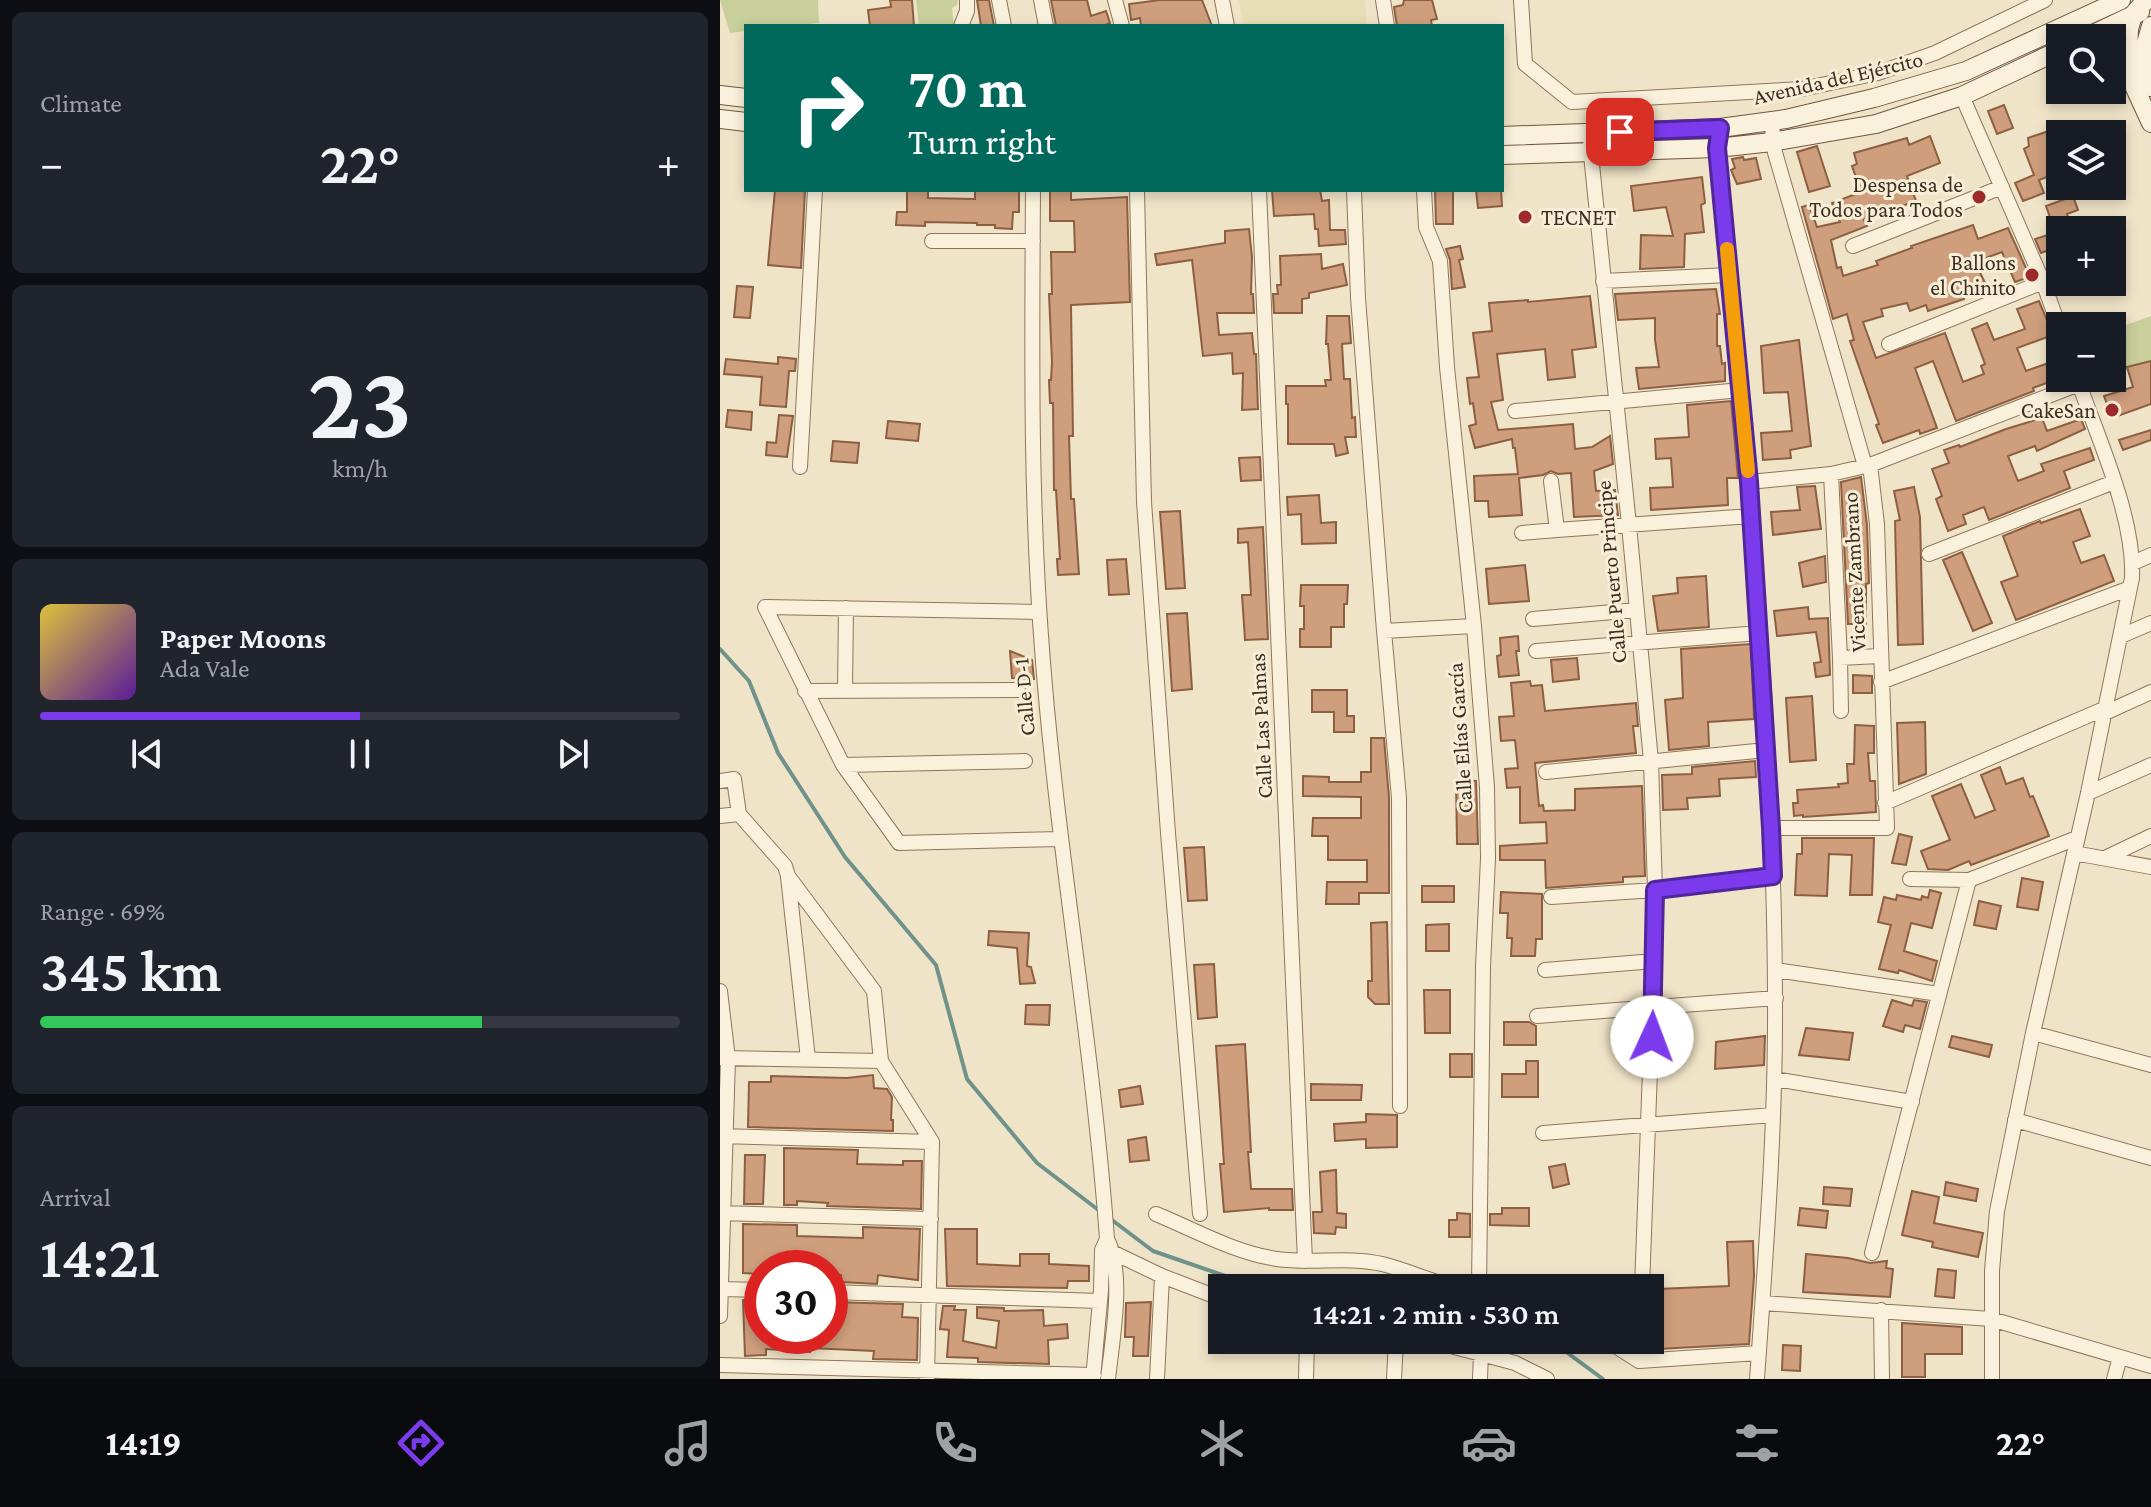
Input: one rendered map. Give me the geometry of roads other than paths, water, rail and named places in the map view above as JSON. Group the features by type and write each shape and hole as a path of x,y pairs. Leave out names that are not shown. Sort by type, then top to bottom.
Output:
{"main road":[{"name":"Avenida del Ejército","path":"2070,24 2121,0"},
{"path":"2123,24 2146,0"},
{"path":"2126,30 2133,15 2151,6"},
{"path":"2151,26 2136,72 2151,123"},
{"name":"Avenida del Ejército","path":"1504,155 1773,121 1874,98 1966,71 2046,35"},
{"name":"Avenida del Ejército","path":"1504,136 1717,148 1772,142 1876,124 1962,96 2046,58"},
{"path":"2126,61 2151,87"},
{"path":"2126,67 2136,72"},
{"path":"720,95 744,98"},
{"path":"720,119 744,122"}],"street":[{"path":"962,24 967,0"},
{"path":"999,0 1004,24"},
{"path":"1041,0 1046,24"},
{"path":"1115,0 1121,24"},
{"path":"1222,0 1227,24"},
{"path":"1383,0 1387,24"},
{"path":"1521,0 1525,64 1572,102 1802,89 1878,73 1935,53 2045,0"},
{"path":"1962,96 2054,312"},
{"name":"Vicente Zambrano","path":"1771,828 1887,828 1877,524 1868,466 1772,142 1773,121"},
{"path":"1720,128 1717,148 1749,482 1773,876 1775,1079 1757,1379"},
{"name":"Calle Puerto Principe","path":"1590,142 1651,761 1654,961 1643,1274"},
{"path":"1853,246 2002,187"},
{"path":"800,467 815,192"},
{"name":"Calle D-1","path":"1033,192 1032,468 1039,612 1061,839 1109,1246"},
{"path":"1137,192 1144,502 1200,1214"},
{"name":"Calle Las Palmas","path":"1259,192 1305,1261"},
{"path":"1354,192 1358,298 1399,798 1400,1106"},
{"name":"Calle Elías García","path":"1424,192 1426,227 1440,261 1447,367 1485,756 1488,826 1479,1274"},
{"path":"932,241 1033,241"},
{"path":"1603,281 1729,275"},
{"path":"1889,344 2043,282"},
{"path":"1515,411 1741,390"},
{"path":"1749,482 1831,474 1868,466 2051,392"},
{"path":"1992,1379 1991,1319 1997,1211 2121,636 2133,563 2128,531 2114,482 2082,392"},
{"path":"1831,474 1841,711"},
{"path":"1551,481 1557,530"},
{"path":"1929,554 2114,482"},
{"path":"1522,533 1751,516"},
{"path":"2133,563 2151,555"},
{"path":"1881,682 2130,588"},
{"path":"1039,612 765,607 843,765 899,843 1061,839"},
{"path":"845,690 846,608"},
{"path":"1533,619 1636,610"},
{"path":"2121,636 2151,623"},
{"path":"1384,631 1474,626"},
{"path":"1536,651 1759,633"},
{"path":"1840,658 1879,656"},
{"path":"805,691 1018,690"},
{"path":"1885,803 2151,692"},
{"path":"1546,772 1766,750"},
{"path":"843,765 1025,761"},
{"path":"2088,793 2151,765"},
{"path":"720,781 734,779 739,814 785,866 808,1059"},
{"path":"720,816 739,814"},
{"path":"2105,858 2151,836"},
{"path":"1910,879 1969,880 2076,846 2105,858 2151,867"},
{"path":"788,876 874,991 881,1061 932,1142 927,1376"},
{"path":"1551,897 1655,890 1773,876"},
{"path":"1872,1253 1969,880"},
{"path":"1545,970 1654,961"},
{"path":"1775,970 1939,994"},
{"path":"720,991 724,1058 720,1316"},
{"path":"1537,1016 1776,998"},
{"path":"2033,1033 2151,1065"},
{"path":"724,1058 881,1061"},
{"path":"1775,1079 1912,1102"},
{"path":"1543,1133 1773,1115"},
{"path":"2015,1120 2151,1158"},
{"path":"723,1136 932,1142"},
{"path":"722,1213 931,1219"},
{"path":"1156,1214 1241,1250 1271,1258 1361,1261 1415,1274"},
{"path":"1109,1246 1162,1276 1208,1294"},
{"path":"1098,1378 1102,1250 1109,1246"},
{"path":"1098,1378 1115,1299 1109,1246"},
{"path":"1157,1379 1162,1276"},
{"path":"720,1289 744,1290"},
{"path":"848,1292 1100,1301"},
{"path":"1763,1303 1991,1319 2151,1366"},
{"path":"1881,1310 1882,1379"},
{"path":"1628,1354 1639,1361 1759,1353"},
{"path":"1306,1379 1307,1354"},
{"path":"1394,1379 1395,1354"},
{"path":"1480,1379 1481,1354"},
{"path":"1484,1354 1515,1363 1547,1379"},
{"path":"1639,1354 1639,1361"},
{"path":"2114,1379 2120,1357"},
{"path":"720,1365 927,1376 1098,1378"}],"waterway":[{"path":"720,649 749,681 778,753 845,857 936,965 967,1079 1037,1163 1101,1212"},
{"path":"1108,1217 1153,1251 1220,1274"},
{"path":"1569,1354 1603,1379"}],"place":[{"name":"Despensa de Todos para Todos","path":"1979,197"},
{"name":"TECNET","path":"1525,217"},
{"name":"Ballons el Chinito","path":"2032,275"},
{"name":"CakeSan","path":"2112,410"}]}
